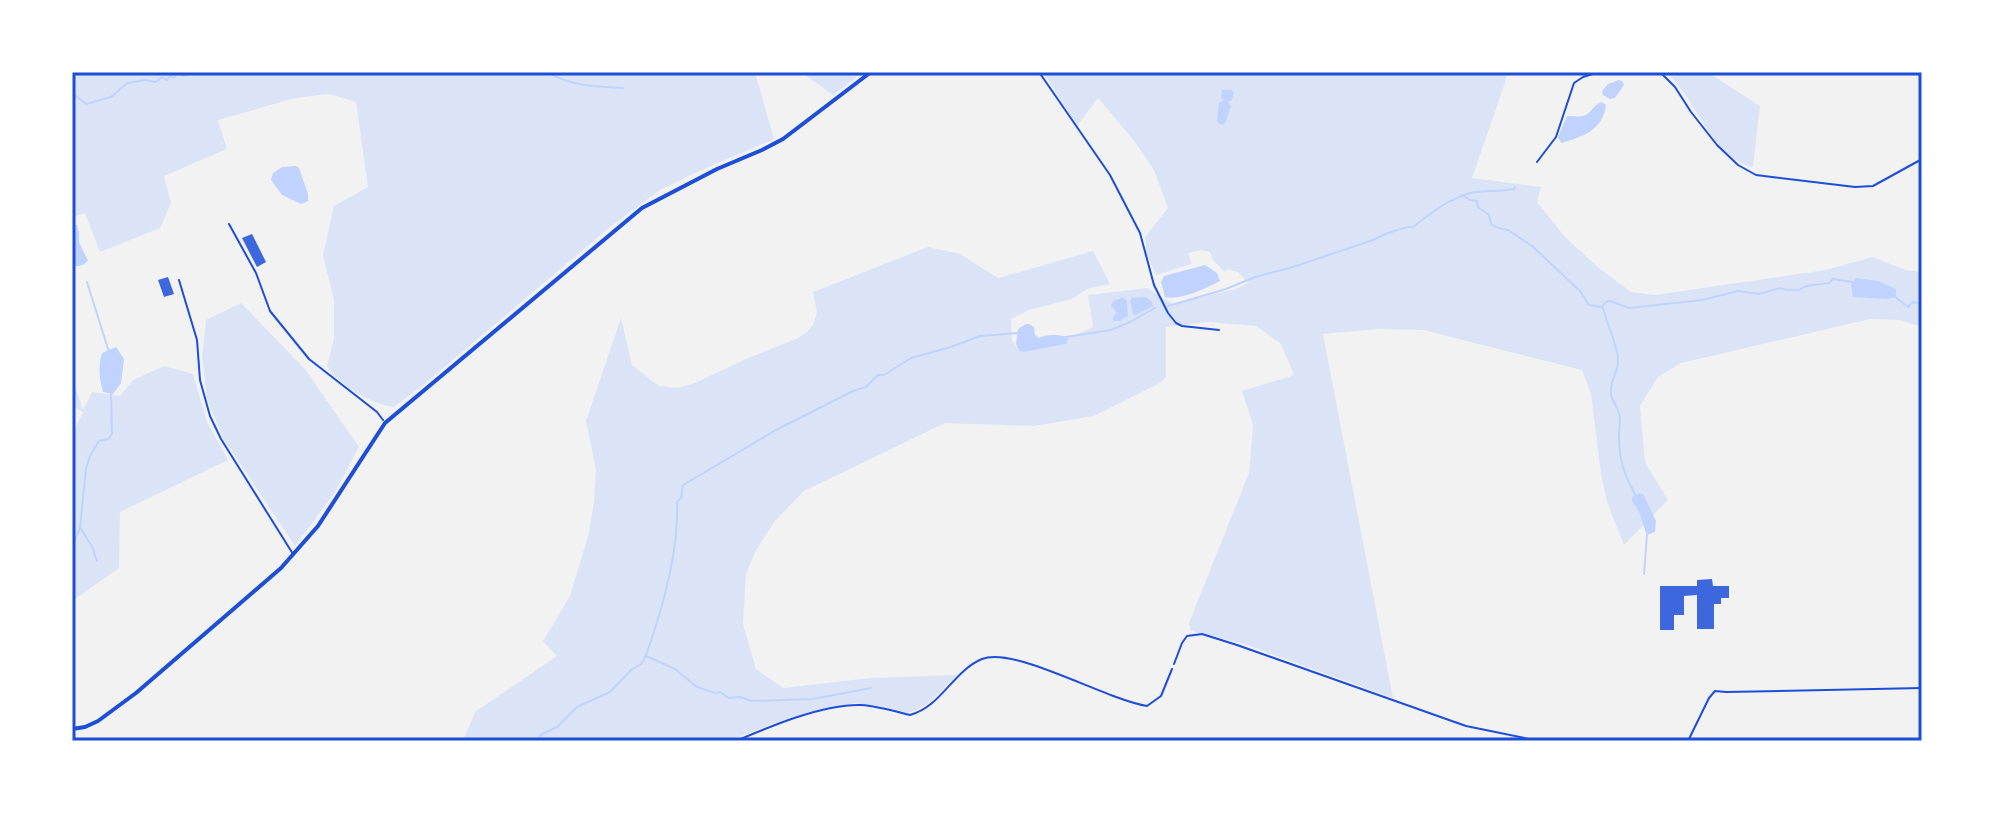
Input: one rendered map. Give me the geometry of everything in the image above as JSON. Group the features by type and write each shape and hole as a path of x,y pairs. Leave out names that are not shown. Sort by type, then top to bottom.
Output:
{"street":[{"path":"72,729 98,721 136,693 270,578 318,526 385,423 642,208 783,139 871,72"}],"lane":[{"path":"1537,162 1556,137 1574,83 1599,72"},
{"path":"1655,72 1662,74 1675,87 1717,145 1738,165 1756,175 1855,187 1873,186 1922,159"},
{"path":"229,224 256,273 270,311 309,359 377,412 385,423"},
{"path":"179,280 197,340 200,380 210,416 221,439 294,555"},
{"path":"1174,664 1187,636 1202,634 1428,714 1466,726 1539,741"},
{"path":"1688,741 1715,691 1922,688"}],"path":[{"path":"1039,72 1110,175 1140,233 1154,285 1171,318 1182,326 1219,330"},
{"path":"736,741 775,724 842,707 860,705 910,715 918,713 973,664 985,658 1000,656 1020,661 1133,704 1147,706 1161,696 1174,664"},
{"path":"659,741 682,741"}],"shaded area":[{"path":"72,72 755,72 774,139 660,190 610,227 394,407 357,393 327,366 334,339 334,300 323,255 334,206 368,187 356,102 329,94 295,98 218,120 227,149 164,176 171,203 160,228 100,252 85,213 72,218"},
{"path":"801,72 863,72 833,95"},
{"path":"1043,72 1507,72 1472,178 1541,187 1537,202 1565,237 1631,292 1655,295 1826,270 1872,257 1906,270 1922,272 1922,327 1900,320 1870,319 1681,363 1658,377 1640,406 1645,462 1668,500 1624,545 1607,502 1591,394 1582,370 1423,330 1378,329 1323,334 1393,698 1244,644 1191,631 1189,623 1249,473 1253,425 1242,391 1294,375 1281,344 1256,326 1208,322 1166,327 1166,377 1160,383 1094,416 1034,426 945,423 804,491 774,522 755,552 746,574 743,624 756,669 783,688 870,678 957,675 929,703 917,710 907,713 855,703 774,723 729,741 463,741 475,712 557,656 543,641 570,596 589,533 596,470 586,421 621,318 632,365 659,386 678,388 807,332 817,312 813,292 928,247 960,254 998,278 1093,251 1110,284 1087,289 1072,299 1029,310 1011,319 1012,340 1019,351 1024,352 1066,344 1069,338 1093,327 1088,295 1147,288 1173,304 1236,289 1248,283 1238,272 1227,269 1225,272 1210,252 1201,250 1188,253 1192,264 1156,275 1147,255 1145,237 1168,208 1154,170 1098,98 1077,126"},
{"path":"1665,72 1707,72 1760,106 1753,167 1725,151"},
{"path":"241,303 305,369 359,447 335,492 295,546 223,438 207,399 202,356 206,320"},
{"path":"164,366 193,374 207,422 228,460 120,512 119,568 72,601 72,435 83,412 72,406 72,376 83,410 92,392 120,396 133,380"}],"water":[{"path":"1619,80 1624,85 1615,98 1603,95 1602,91 1608,84"},
{"path":"1222,90 1234,93 1228,103 1231,106 1223,125 1217,120 1219,103 1224,100 1221,98"},
{"path":"1601,102 1606,105 1601,121 1584,135 1561,143 1558,137 1567,116 1586,115"},
{"path":"296,166 308,194 308,201 301,204 282,195 271,180 273,173 282,167"},
{"path":"72,225 77,225 79,242 88,261 79,266 72,265"},
{"path":"1205,265 1217,273 1220,281 1185,296 1165,297 1161,282 1164,276"},
{"path":"1856,278 1878,281 1896,289 1896,297 1853,297 1851,285"},
{"path":"1123,297 1127,301 1128,316 1113,321 1117,313 1111,306"},
{"path":"1146,297 1153,306 1133,314 1132,298"},
{"path":"1026,324 1034,327 1035,335 1039,338 1054,335 1069,338 1066,344 1019,351 1016,344 1018,329"},
{"path":"116,347 124,359 121,383 113,394 103,392 100,368 102,353"},
{"path":"1643,494 1656,521 1655,532 1647,535 1632,501 1632,497"}],"building":[{"path":"252,234 266,262 257,267 242,238"},
{"path":"168,277 174,294 164,297 158,280"},
{"path":"1712,579 1713,586 1729,586 1729,598 1721,598 1721,604 1714,604 1714,629 1697,629 1697,595 1684,596 1684,615 1674,615 1674,630 1660,630 1660,586 1697,586 1697,580"}],"waterway":[{"path":"72,96 86,104 111,97 127,83 156,82 162,77 167,80 178,73 184,76 193,72"},
{"path":"547,72 574,83 623,88"},
{"path":"1168,306 1413,227 1442,206 1466,194 1515,187"},
{"path":"1462,195 1477,201 1478,207 1489,215 1491,224 1508,230 1532,246 1580,291 1589,305 1602,307 1610,301 1629,308 1702,300 1738,291 1759,294 1780,288 1799,290 1829,283 1833,279 1852,282"},
{"path":"87,282 109,352"},
{"path":"1894,296 1908,307 1913,302 1922,304"},
{"path":"1066,337 1111,330 1155,308"},
{"path":"1603,308 1618,357 1611,389 1620,417 1621,460 1636,496"},
{"path":"536,741 542,734 557,727 577,707 610,692 645,658 668,581 675,541 677,502 681,498 683,485 776,430 866,387 878,375 884,375 911,358 980,336 1019,333"},
{"path":"97,561 80,527 90,456 99,441 108,439 112,434 111,394"},
{"path":"74,542 80,528"},
{"path":"1644,574 1647,535"},
{"path":"646,656 675,669 697,687 720,692 729,698 741,697 751,701 813,699 871,688"}]}
